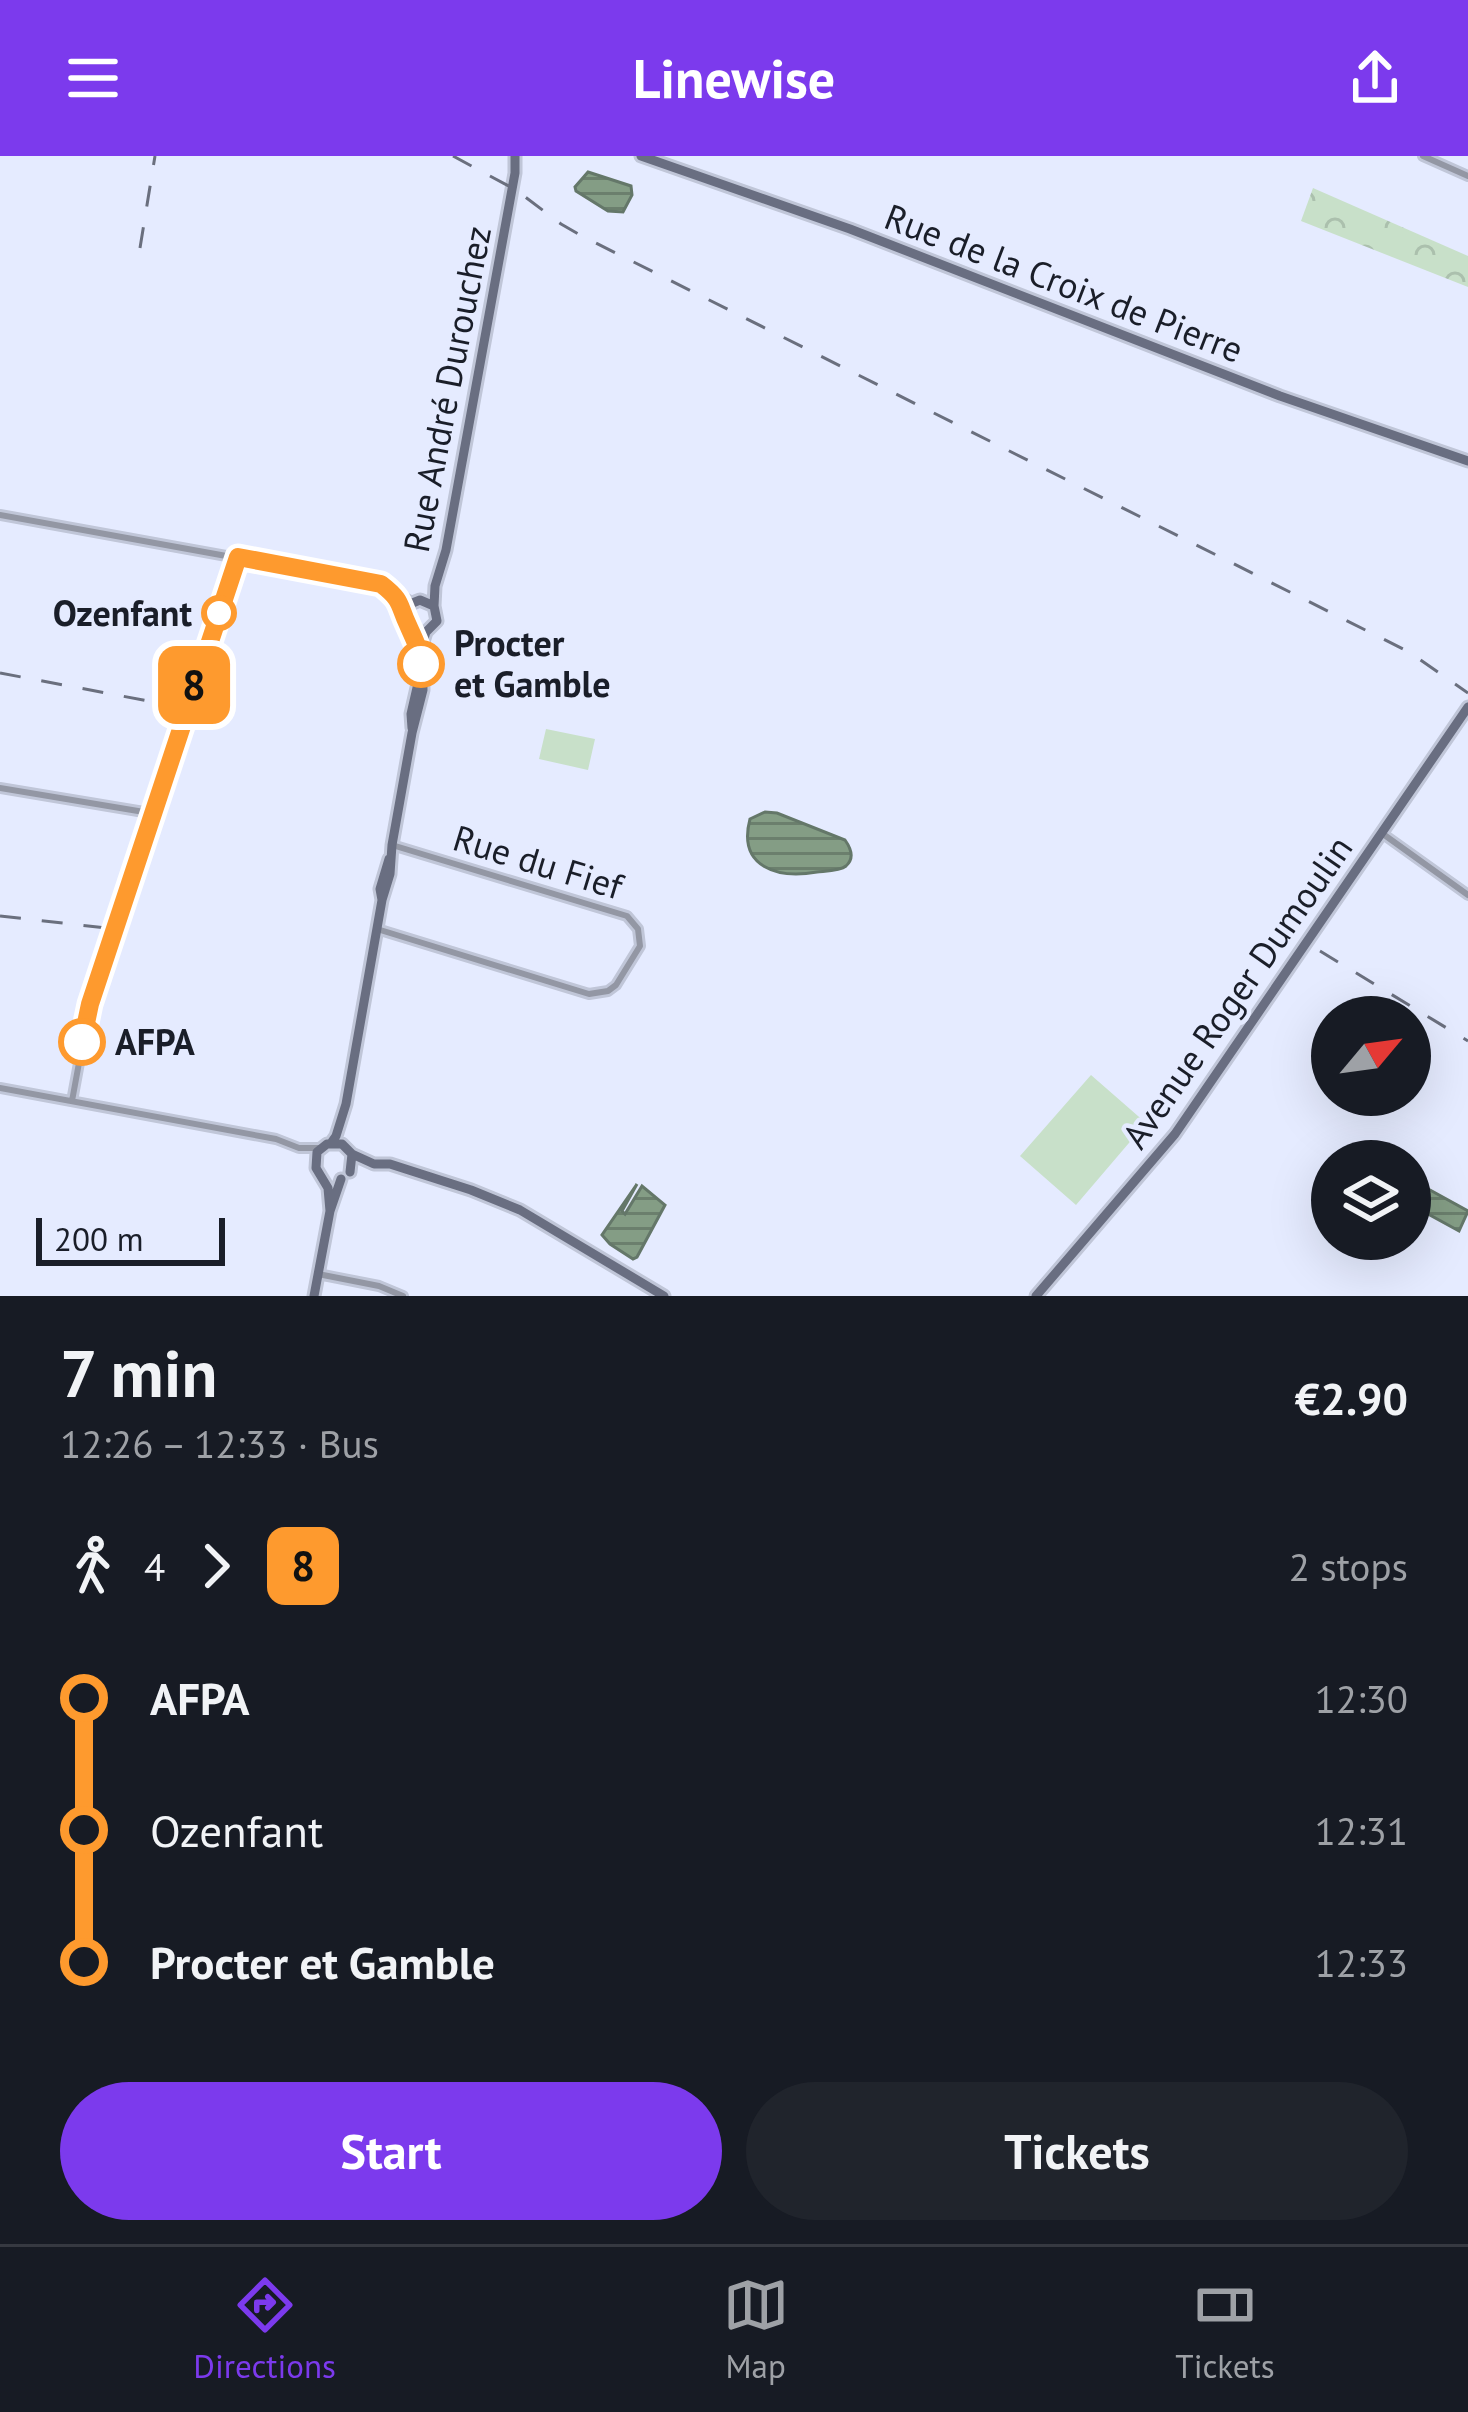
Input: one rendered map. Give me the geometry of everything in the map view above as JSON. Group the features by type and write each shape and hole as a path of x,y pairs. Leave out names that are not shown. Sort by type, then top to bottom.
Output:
{"main road":[{"name":"Rue André Durouchez","path":"434,606 512,181 511,156"},
{"name":"Rue de la Croix de Pierre","path":"640,156 864,234 1283,397 1468,461"},
{"path":"421,656 405,612 435,586"},
{"path":"410,629 426,632 437,621 434,606 417,601"},
{"path":"330,1210 328,1188 315,1162 337,1136 346,1104 426,632"},
{"name":"Avenue Roger Dumoulin","path":"1036,1296 1175,1134 1468,707"},
{"path":"314,1296 330,1210 346,1176 346,1104"},
{"path":"326,1146 374,1164"},
{"path":"323,1177 335,1181 374,1164 390,1164 471,1190 520,1210 664,1296"}],"street":[{"path":"1423,156 1468,176"},
{"path":"0,515 381,584 417,601"},
{"path":"72,1101 90,1004 238,557"},
{"path":"393,593 405,612"},
{"path":"0,788 152,813"},
{"path":"1382,833 1468,895"},
{"name":"Rue du Fief","path":"377,929 589,994 616,986 640,946 638,929 627,916 392,845"},
{"path":"0,1088 276,1139 315,1162"},
{"path":"298,1148 326,1146"},
{"path":"318,1274 379,1286 403,1296"}],"green space":[{"path":"1313,188 1468,256 1468,287 1301,221"},
{"path":"546,729 595,739 588,770 539,759"},
{"path":"1091,1075 1146,1123 1076,1205 1020,1156"}],"shaded area":[{"path":"588,172 631,186 632,195 623,212 608,211 576,191"},
{"path":"765,812 845,840 851,853 849,863 836,870 803,874 764,866 755,859 748,836 750,819"},
{"path":"637,1184 622,1211 625,1214 642,1186 665,1205 633,1259 602,1235"},
{"path":"1431,1191 1468,1211 1459,1231 1431,1216"}],"railway":[{"path":"140,248 155,156"},
{"path":"453,156 516,190 582,236 1409,652 1468,693"},
{"path":"0,673 180,707"},
{"path":"0,916 106,928"},
{"path":"1320,951 1468,1041"}],"bus line":[{"name":"8","path":"82,1042 90,1004 238,557 381,584 404,608 421,664"}],"place":[{"name":"Ozenfant","path":"219,613"},
{"name":"Procter et Gamble","path":"421,664"},
{"name":"AFPA","path":"82,1042"}]}
